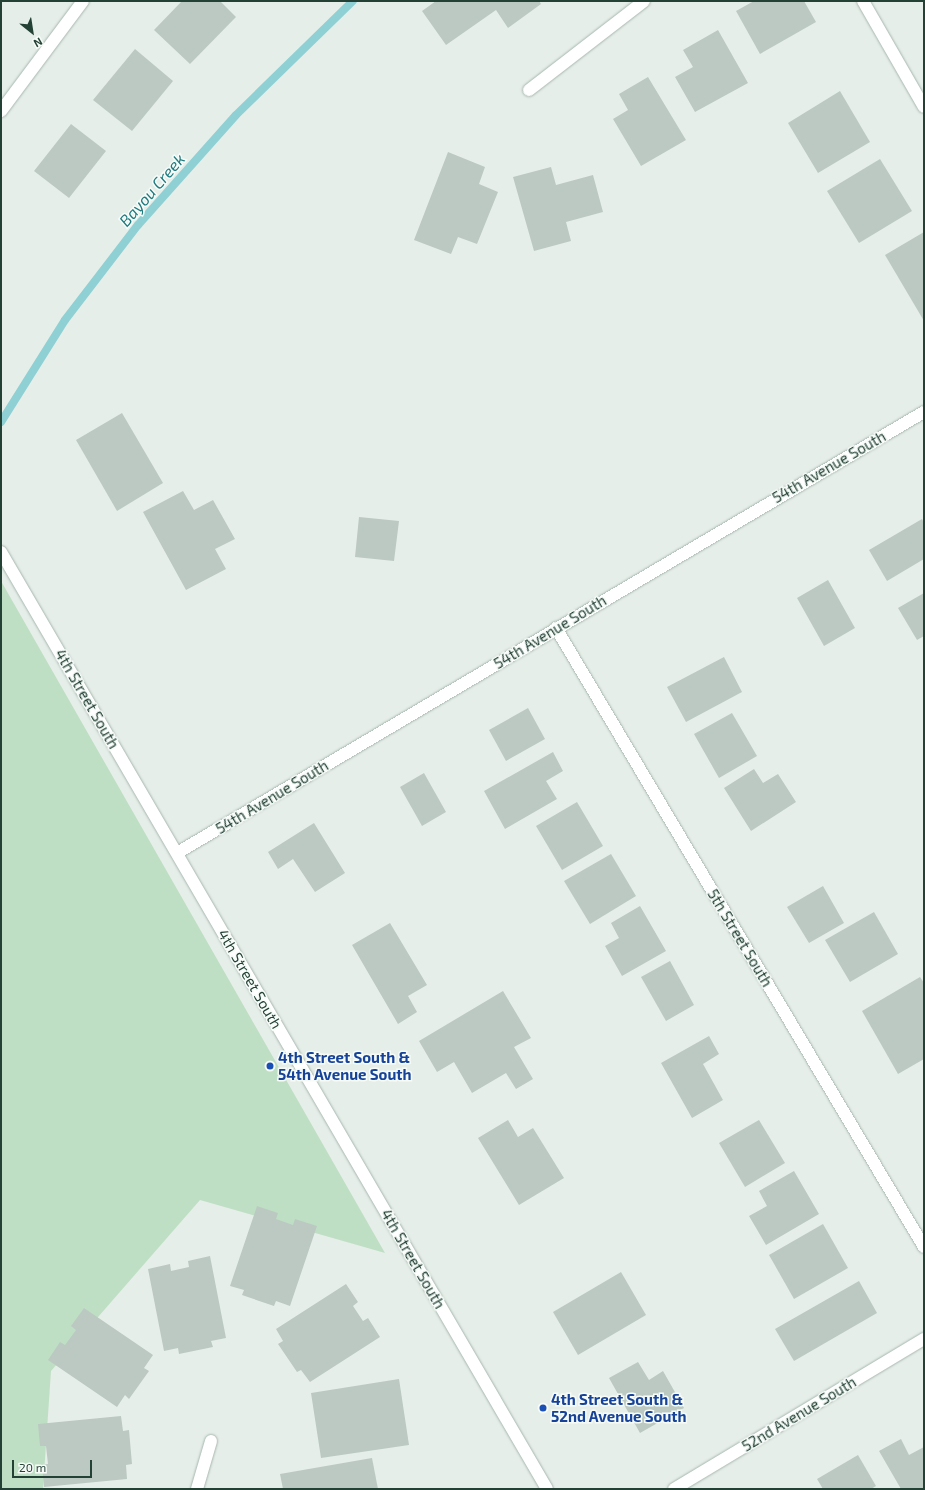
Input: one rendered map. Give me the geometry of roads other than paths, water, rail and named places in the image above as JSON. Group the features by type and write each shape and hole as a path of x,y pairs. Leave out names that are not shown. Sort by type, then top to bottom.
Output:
{"street":[{"path":"1,111 83,1"},
{"path":"529,90 644,1"},
{"path":"863,1 924,107"},
{"name":"54th Avenue South","path":"177,853 924,412"},
{"name":"4th Street South","path":"1,552 547,1489"},
{"name":"5th Street South","path":"556,628 924,1247"},
{"name":"52nd Avenue South","path":"674,1489 924,1339"},
{"path":"198,1489 211,1441"}],"waterway":[{"name":"Bayou Creek","path":"1,422 65,320 138,225 236,115 353,1"}],"place":[{"name":"4th Street South & 54th Avenue South","path":"270,1066"},
{"name":"4th Street South & 52nd Avenue South","path":"543,1408"}]}
